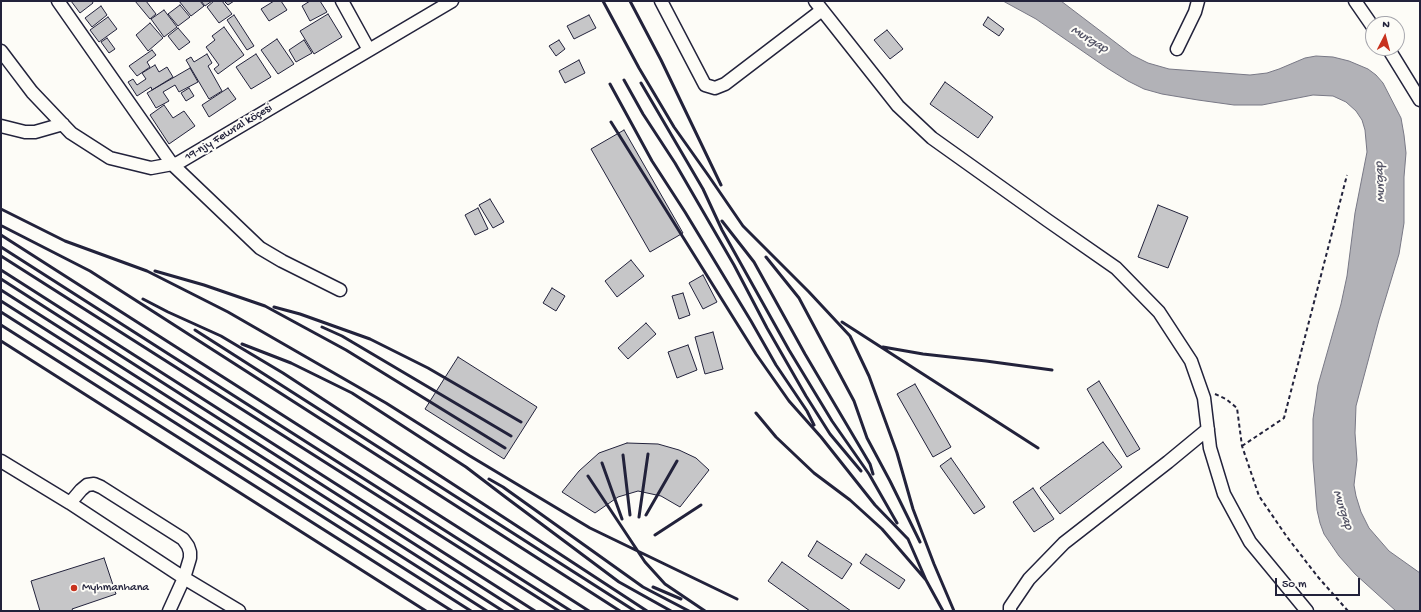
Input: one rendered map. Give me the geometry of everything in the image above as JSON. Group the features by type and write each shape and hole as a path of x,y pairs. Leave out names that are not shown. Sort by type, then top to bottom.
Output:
{"street":[{"path":"58,1 172,164 260,248 282,261 340,290"},
{"path":"342,1 369,50"},
{"name":"19-njy Fewral köçesi","path":"1,51 32,92 71,133 110,158 151,168 178,163 452,1"},
{"path":"661,1 705,85 715,88 725,84 819,5 898,106 932,138 1116,268 1159,312 1191,361 1204,398 1210,448 1224,494 1250,542 1307,611"},
{"path":"1177,49 1195,12 1198,1"},
{"path":"1355,1 1365,16"},
{"path":"1393,56 1420,100"},
{"path":"1,126 25,132 35,132 62,124"},
{"path":"1010,611 1010,607 1029,579 1064,543 1208,429"},
{"path":"1,461 184,578 239,611"},
{"path":"70,504 81,490 87,485 94,484 183,539 188,546 190,558 184,578 169,611"}],"path":[{"path":"1242,446 1284,418 1347,175"},
{"path":"1200,388 1226,399 1237,408 1242,446 1259,496 1287,537 1318,577 1348,611"}],"water":[{"name":"Murgap","path":"1003,1 1061,1 1132,55 1148,63 1169,69 1250,75 1267,73 1305,58 1316,56 1333,57 1349,61 1368,69 1383,83 1401,118 1404,135 1406,153 1404,177 1404,223 1399,254 1379,320 1356,406 1355,433 1357,460 1354,485 1361,512 1369,528 1389,551 1420,573 1420,611 1396,611 1355,574 1339,556 1324,534 1317,510 1313,460 1313,419 1318,385 1341,304 1347,276 1355,213 1367,152 1365,130 1362,120 1356,111 1346,102 1333,96 1313,95 1262,105 1234,105 1162,94 1144,89 1107,68 1036,19"}],"building":[{"path":"71,1 92,1 93,3 80,13"},
{"path":"135,1 146,1 156,14 150,19"},
{"path":"179,1 200,1 204,6 191,16"},
{"path":"201,1 212,1 205,6"},
{"path":"214,1 222,1 232,14 219,23 207,7"},
{"path":"224,1 234,1 228,5"},
{"path":"274,1 281,1 287,10 269,21 261,9"},
{"path":"310,1 320,1 327,12 310,21 302,6"},
{"path":"180,5 190,17 178,26 168,14"},
{"path":"101,6 107,15 92,27 85,18"},
{"path":"164,10 177,27 164,37 151,19"},
{"path":"328,14 342,37 314,54 300,31"},
{"path":"234,15 254,46 247,50 227,20"},
{"path":"589,15 596,28 574,39 567,26"},
{"path":"108,17 117,29 99,42 90,30"},
{"path":"988,17 1004,29 999,36 983,25"},
{"path":"150,23 163,38 148,51 136,35"},
{"path":"224,27 244,55 218,74 214,69 219,65 206,47 215,40 212,36"},
{"path":"178,28 190,42 179,50 168,36"},
{"path":"887,30 903,49 890,59 874,40"},
{"path":"107,38 115,49 109,53 101,42"},
{"path":"277,39 294,64 278,74 261,50"},
{"path":"304,40 312,53 296,62 289,50"},
{"path":"559,40 565,49 556,56 549,46"},
{"path":"152,50 156,55 147,62 150,67 137,76 129,66"},
{"path":"207,54 212,63 208,66 222,91 209,99 186,60 191,57 194,62"},
{"path":"256,54 271,77 251,89 236,67"},
{"path":"579,60 585,73 565,83 559,71"},
{"path":"155,65 159,72 167,67 173,77 152,90 151,87 137,96 128,82 133,79 137,85 146,79 142,73"},
{"path":"190,68 198,82 179,92 175,85 163,92 169,101 156,108 147,93"},
{"path":"945,82 993,117 978,138 930,104"},
{"path":"189,88 194,96 186,101 181,93"},
{"path":"228,88 236,99 209,117 202,105"},
{"path":"164,105 173,118 184,111 195,126 169,144 150,115"},
{"path":"624,130 683,233 650,252 591,149"},
{"path":"490,199 504,222 493,228 479,205"},
{"path":"1158,205 1188,217 1168,268 1138,257"},
{"path":"478,208 488,229 475,235 465,215"},
{"path":"631,260 644,276 617,297 605,281"},
{"path":"703,275 717,302 703,309 689,283"},
{"path":"552,288 565,296 556,311 543,303"},
{"path":"683,293 690,315 679,319 672,296"},
{"path":"646,323 656,334 628,359 618,348"},
{"path":"713,332 723,369 705,374 695,337"},
{"path":"688,345 697,370 677,378 668,352"},
{"path":"458,357 537,407 504,459 425,409"},
{"path":"1099,381 1140,449 1127,457 1087,389"},
{"path":"915,384 951,447 933,457 897,394"},
{"path":"1103,442 1122,467 1060,514 1040,488"},
{"path":"627,443 658,444 679,450 696,458 709,470 680,507 661,496 638,491 618,497 595,513 562,492 579,471 599,453"},
{"path":"951,458 985,507 974,514 940,466"},
{"path":"1033,488 1054,519 1034,532 1013,502"},
{"path":"817,541 852,564 842,579 808,556"},
{"path":"866,554 905,580 899,589 860,563"},
{"name":"Myhmanhana","path":"104,558 116,594 72,609 73,611 40,611 31,581"},
{"path":"782,562 851,611 810,611 768,581"}],"railway":[{"path":"603,1 639,68 674,127 743,226 809,292 850,336 869,376 897,453 913,509 954,611"},
{"path":"630,1 661,60 721,185"},
{"path":"624,80 643,114 675,163 734,265 767,328 806,396 830,434 861,471"},
{"path":"641,83 703,189 722,230 789,350 832,421 869,474 897,523"},
{"path":"610,84 652,161 685,212 776,365 807,411 814,425"},
{"path":"611,122 756,354 789,401 821,437 875,505 908,539 926,580"},
{"path":"1,209 65,241 147,271 228,312 386,403 470,456 590,528 737,599"},
{"path":"722,221 754,262 805,354 870,464 873,474"},
{"path":"2,226 90,271 620,611"},
{"path":"1,235 589,611"},
{"path":"1,247 571,611"},
{"path":"1,256 559,611"},
{"path":"766,257 799,298 854,401 867,438 920,542"},
{"path":"1,270 535,611"},
{"path":"155,271 204,285 265,306 346,350 505,448"},
{"path":"1,279 519,611"},
{"path":"1,290 503,611"},
{"path":"143,299 221,336 283,373 647,611"},
{"path":"1,301 487,611"},
{"path":"274,307 300,314 370,339 428,368 521,422"},
{"path":"1,312 471,611"},
{"path":"842,322 1038,448"},
{"path":"1,325 452,611"},
{"path":"322,327 342,336 511,436"},
{"path":"195,330 635,611"},
{"path":"1,341 426,611"},
{"path":"242,344 291,363 352,393 466,467 619,582 671,611"},
{"path":"883,347 923,354 1052,370"},
{"path":"756,413 776,437 814,473 850,500 882,529 926,580 943,611"},
{"path":"639,517 648,454"},
{"path":"623,455 630,515"},
{"path":"646,515 677,461"},
{"path":"602,463 622,519"},
{"path":"588,476 645,562 665,584 705,611"},
{"path":"489,479 503,487 643,587 689,611"},
{"path":"655,535 701,505"},
{"path":"653,587 681,599"}],"place":[{"name":"Myhmanhana","path":"74,588"}]}
